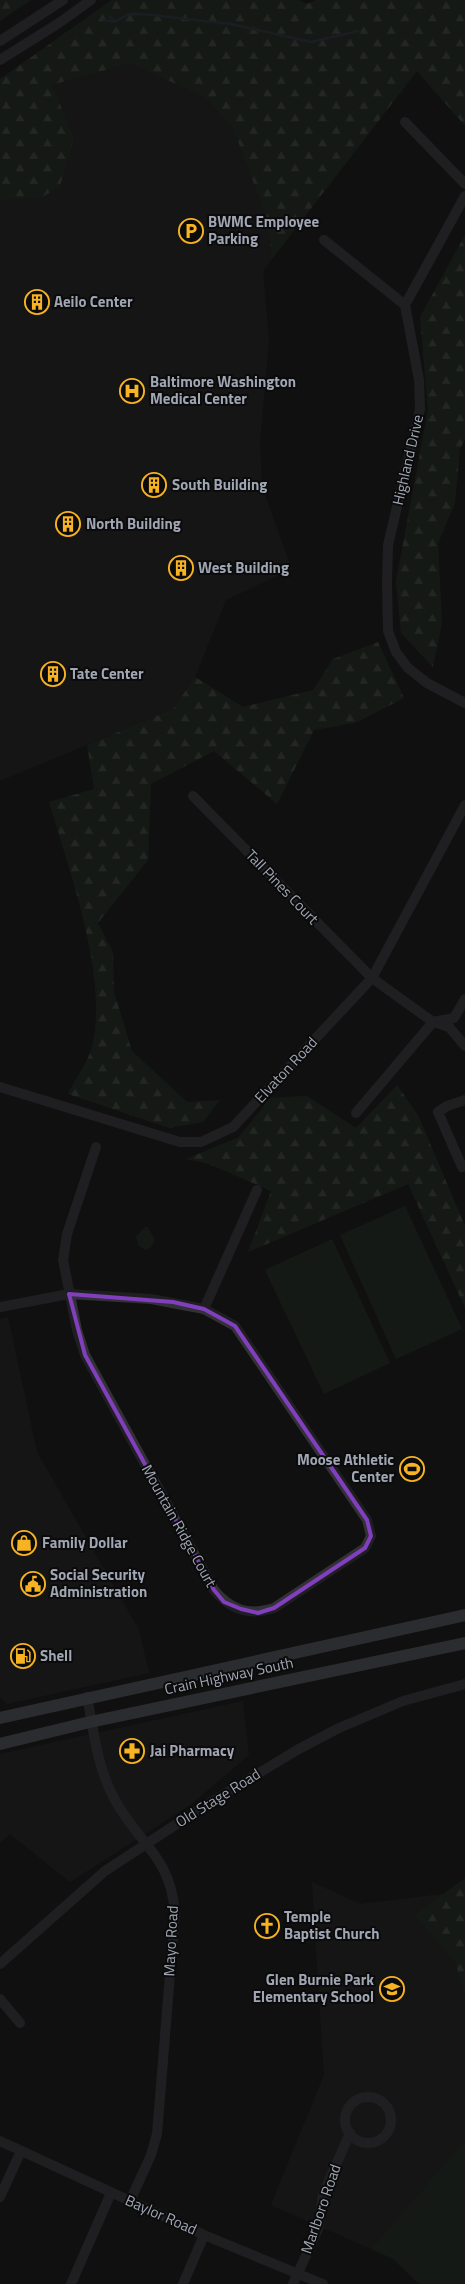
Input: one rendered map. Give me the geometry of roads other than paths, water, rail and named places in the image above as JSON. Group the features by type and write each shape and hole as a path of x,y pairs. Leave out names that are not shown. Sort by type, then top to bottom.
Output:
{"main road":[{"name":"Crain Highway South","path":"0,1718 87,1697 465,1615"},
{"name":"Crain Highway South","path":"0,1744 90,1722 465,1643"}],"street":[{"path":"13,52 3,40 63,0"},
{"path":"0,60 91,0"},
{"path":"405,122 465,184"},
{"path":"324,240 405,305 465,196"},
{"name":"Highland Drive","path":"405,305 419,380 420,408 388,546 388,631 396,652 408,668 427,682 465,703"},
{"name":"Tall Pines Court","path":"193,796 372,978 433,1022 449,1027 465,1046"},
{"name":"Elvaton Road","path":"0,1087 180,1142 201,1142 233,1127 372,978 465,805"},
{"path":"356,1113 433,1022 454,1018 465,999"},
{"path":"465,1100 438,1112 462,1167 465,1166"},
{"name":"Mountain Ridge Court","path":"96,1146 67,1234 63,1260 69,1294 85,1355 214,1590 224,1602 258,1613 274,1608 365,1548 371,1536 367,1520 235,1326 204,1308"},
{"path":"0,1307 69,1294 151,1299 204,1308 257,1190"},
{"name":"Old Stage Road","path":"0,1964 105,1871 248,1779 322,1736 403,1702 465,1684"},
{"name":"Mayo Road","path":"87,1697 96,1748 114,1799 129,1825 147,1843 162,1863 174,1898 175,1913 157,2134 151,2155 130,2201"},
{"path":"0,1999 20,2023"},
{"name":"Marlboro Road","path":"293,2284 318,2229 323,2194 350,2133 346,2117 354,2102 370,2097 386,2104 391,2114 391,2126 381,2140 364,2143 350,2133"},
{"name":"Baylor Road","path":"0,2141 204,2235 323,2284"},
{"path":"0,2197 22,2152"},
{"path":"71,2284 111,2193"},
{"path":"183,2284 204,2235"}],"waterway":[{"path":"110,16 114,22 129,14 142,14 231,24 311,42 358,31"},
{"path":"104,20 114,22"}],"place":[{"name":"BWMC Employee Parking","path":"191,231"},
{"name":"Aeilo Center","path":"37,302"},
{"name":"Baltimore Washington Medical Center","path":"132,391"},
{"name":"South Building","path":"154,485"},
{"name":"North Building","path":"68,524"},
{"name":"West Building","path":"181,568"},
{"name":"Tate Center","path":"53,674"},
{"name":"Moose Athletic Center","path":"412,1469"},
{"name":"Family Dollar","path":"24,1543"},
{"name":"Social Security Administration","path":"33,1584"},
{"name":"Shell","path":"23,1656"},
{"name":"Jai Pharmacy","path":"132,1751"},
{"name":"Temple Baptist Church","path":"267,1926"},
{"name":"Glen Burnie Park Elementary School","path":"392,1989"}]}
